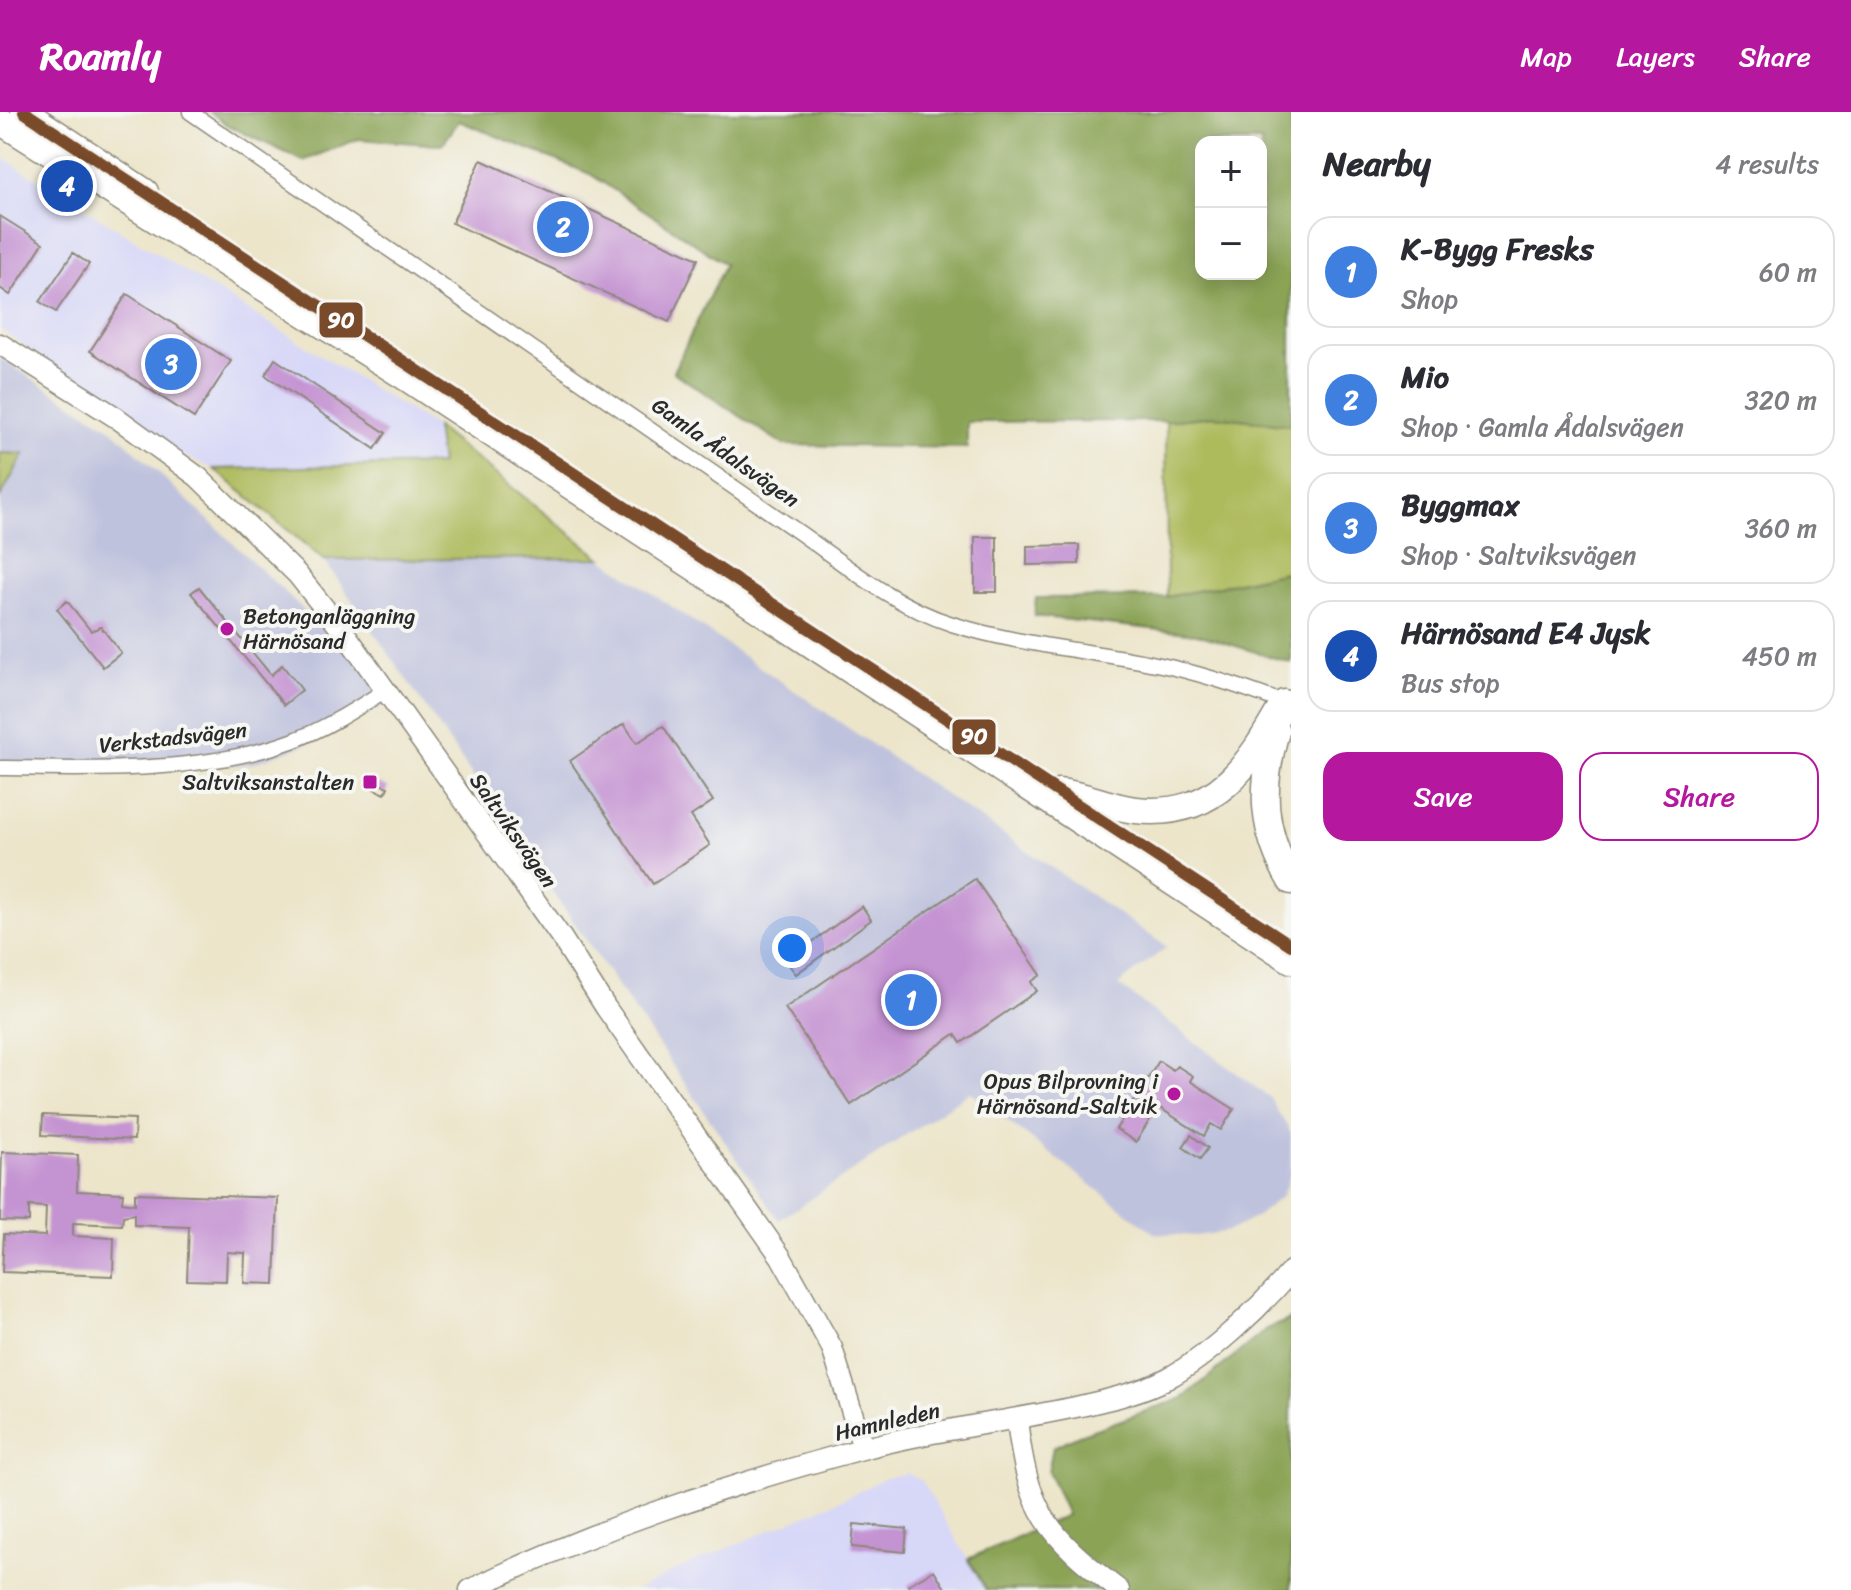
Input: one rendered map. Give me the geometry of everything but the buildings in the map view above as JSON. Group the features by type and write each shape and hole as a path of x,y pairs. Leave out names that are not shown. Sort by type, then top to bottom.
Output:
{"highway":[{"path":"24,112 1291,945"},
{"path":"0,121 407,378 1291,960"},
{"path":"1058,792 1080,794 1097,802 1137,810 1160,810 1199,801 1239,775 1288,704"},
{"path":"1288,704 1274,736 1266,805 1268,831 1279,862 1291,881"}],"street":[{"name":"Gamla Ådalsvägen","path":"190,112 800,533 914,607 949,624 1013,640 1155,664 1224,680 1288,704"},
{"name":"Saltviksvägen","path":"0,344 117,418 198,477 297,574 349,639 561,937 606,1008 781,1257 832,1348 863,1448"},
{"name":"Verkstadsvägen","path":"0,768 171,764 265,750 321,729 384,691"},
{"name":"Hamnleden","path":"470,1590 531,1560 638,1517 863,1448 1017,1420 1130,1394 1169,1378 1240,1322 1291,1271"},
{"path":"1017,1420 1029,1489 1041,1516 1084,1563 1119,1590"}],"shaded area":[{"path":"0,156 436,427 441,464 214,469 180,454 0,329"},
{"path":"0,358 113,430 396,697 357,720 299,747 254,763 206,768 0,771 0,498 24,454 0,453"},
{"path":"601,558 1167,947 1118,985 1269,1097 1291,1133 1291,1171 1282,1196 1258,1216 1229,1231 1196,1236 1154,1233 970,1092 779,1220 324,560"},
{"path":"907,1473 922,1481 986,1590 636,1590 885,1478"}],"green space":[{"path":"210,112 1291,112 1291,425 1214,416 1166,421 967,422 967,448 784,445 673,372 725,264 590,174 459,121 442,145 358,139 303,161 229,126"},
{"path":"1214,416 1291,425 1291,571 1167,597 1166,421"},
{"path":"436,427 601,558 324,560 214,469 441,464"},
{"path":"0,453 24,454 0,498"},
{"path":"1291,571 1291,663 1197,634 1034,616 1036,598 1167,597"},
{"path":"1291,1319 1291,1590 986,1590 968,1559 1067,1515 1048,1472 1053,1447 1183,1398 1267,1329"}],"transit line":[{"name":"90","path":"24,112 1291,945"}],"place":[{"name":"Härnösand E4 Jysk","path":"67,186"},
{"name":"Mio","path":"563,227"},
{"name":"Byggmax","path":"171,364"},
{"name":"Betonganläggning Härnösand","path":"227,629"},
{"name":"Saltviksanstalten","path":"370,782"},
{"name":"K-Bygg Fresks","path":"911,1000"},
{"name":"Opus Bilprovning i Härnösand-Saltvik","path":"1174,1094"}]}
